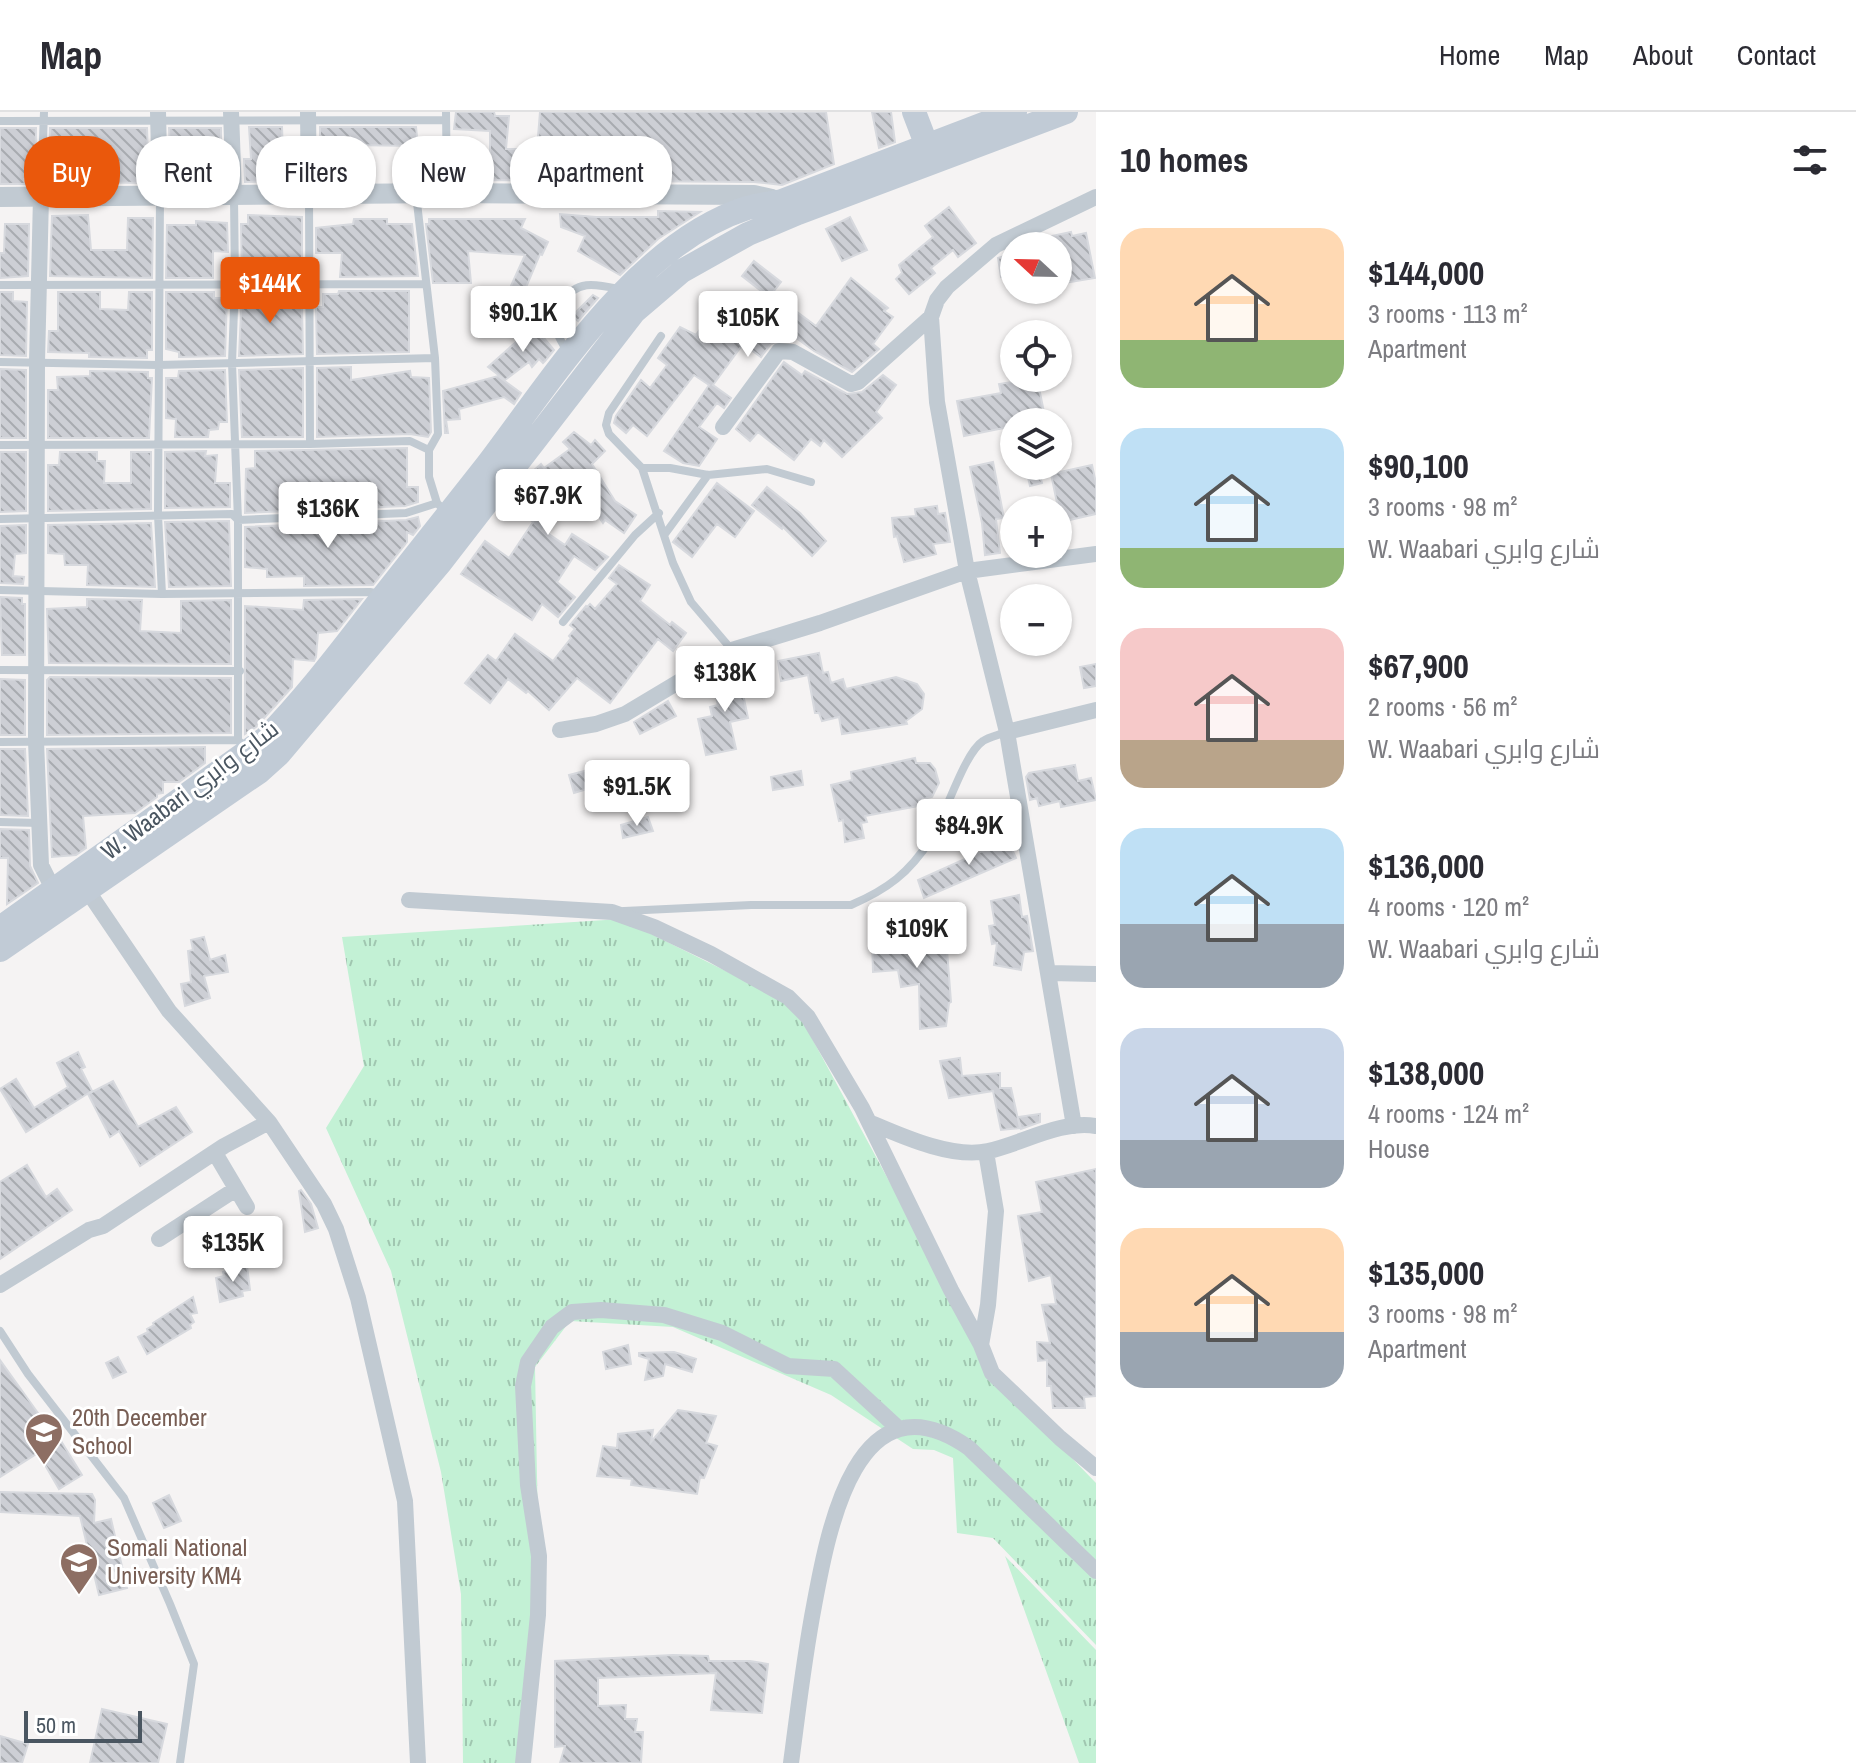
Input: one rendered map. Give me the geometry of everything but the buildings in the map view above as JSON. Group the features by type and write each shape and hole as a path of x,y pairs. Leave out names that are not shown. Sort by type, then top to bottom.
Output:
{"main road":[{"path":"914,112 927,146"},
{"name":"W. Waabari شارع وابري","path":"0,950 259,772 279,754 441,562 634,312 682,271 790,207 927,146 1015,112"},
{"path":"790,207 1066,112"},
{"name":"W. Waabari شارع وابري","path":"0,928 54,891 243,746 266,738 296,707 383,596 443,509 624,290 658,259 693,235 745,208 790,207"}],"street":[{"path":"158,116 159,136"},
{"path":"231,116 232,136"},
{"path":"308,116 308,136"},
{"path":"494,193 754,195 790,207"},
{"path":"0,197 24,197"},
{"path":"1074,1126 1007,732 967,571 937,402 931,317 937,300 947,287 996,245 1096,197"},
{"path":"41,208 36,444 36,741 41,865 54,891"},
{"path":"723,427 779,351 793,352 851,384 858,382 931,317"},
{"path":"560,730 596,724 625,714 732,650 820,623 967,571 1096,554"},
{"path":"1007,732 1096,710"},
{"path":"87,890 169,1011 269,1122 324,1204 336,1229 358,1298 405,1501 418,1763"},
{"path":"409,900 612,912 654,927 711,954 788,997 808,1017 828,1047 869,1122 981,1345 992,1373 1096,1468"},
{"path":"1050,973 1096,974"},
{"path":"0,1285 89,1230 103,1226 269,1122"},
{"path":"869,1122 900,1135 959,1152 986,1152 1074,1126 1096,1126"},
{"path":"981,1345 988,1305 996,1211 986,1152"},
{"path":"215,1153 247,1207"},
{"path":"159,1239 236,1189"},
{"path":"523,1763 538,1615 539,1556 528,1485 523,1386 528,1362 552,1327 572,1312 601,1310 664,1315 722,1333 788,1366 834,1369 899,1429"},
{"path":"791,1763 807,1641 825,1546 845,1483 867,1451 881,1438 899,1429 918,1427 951,1435 969,1448 1096,1571"}],"lane":[{"path":"0,121 44,117 446,116 446,136"},
{"path":"160,208 158,515 162,594"},
{"path":"0,742 243,746 232,363 234,208"},
{"path":"309,208 310,444"},
{"path":"0,519 232,514 238,520 443,509 429,477 429,450 438,434 435,358 417,208"},
{"path":"0,285 425,284"},
{"path":"569,355 556,329 556,316 565,299 577,286 594,284 624,290"},
{"path":"661,336 606,420 609,434 642,468 673,563 691,602 732,650"},
{"path":"0,362 158,365 435,358"},
{"path":"0,445 410,441 429,450"},
{"path":"642,468 670,468 708,475 767,469 811,482"},
{"path":"665,534 708,475"},
{"path":"563,622 635,535 659,513"},
{"path":"0,590 162,594 370,592 383,596"},
{"path":"0,670 240,671"},
{"path":"612,912 751,905 851,905 884,890 905,873 939,825 981,741 1007,732"},
{"path":"0,822 39,823"},
{"path":"0,1331 28,1374 124,1498 170,1604 194,1664 180,1763"}],"green space":[{"path":"621,919 794,1005 997,1381 1096,1483 1096,1645 993,1538 957,1533 953,1458 934,1450 913,1449 831,1395 673,1327 570,1321 535,1367 540,1641 519,1763 463,1763 461,1594 441,1472 391,1271 326,1128 364,1066 342,937"},
{"path":"1005,1556 1096,1650 1096,1763 1079,1763"}],"place":[{"name":"20th December School","path":"44,1466"},
{"name":"Somali National University KM4","path":"79,1596"}]}
